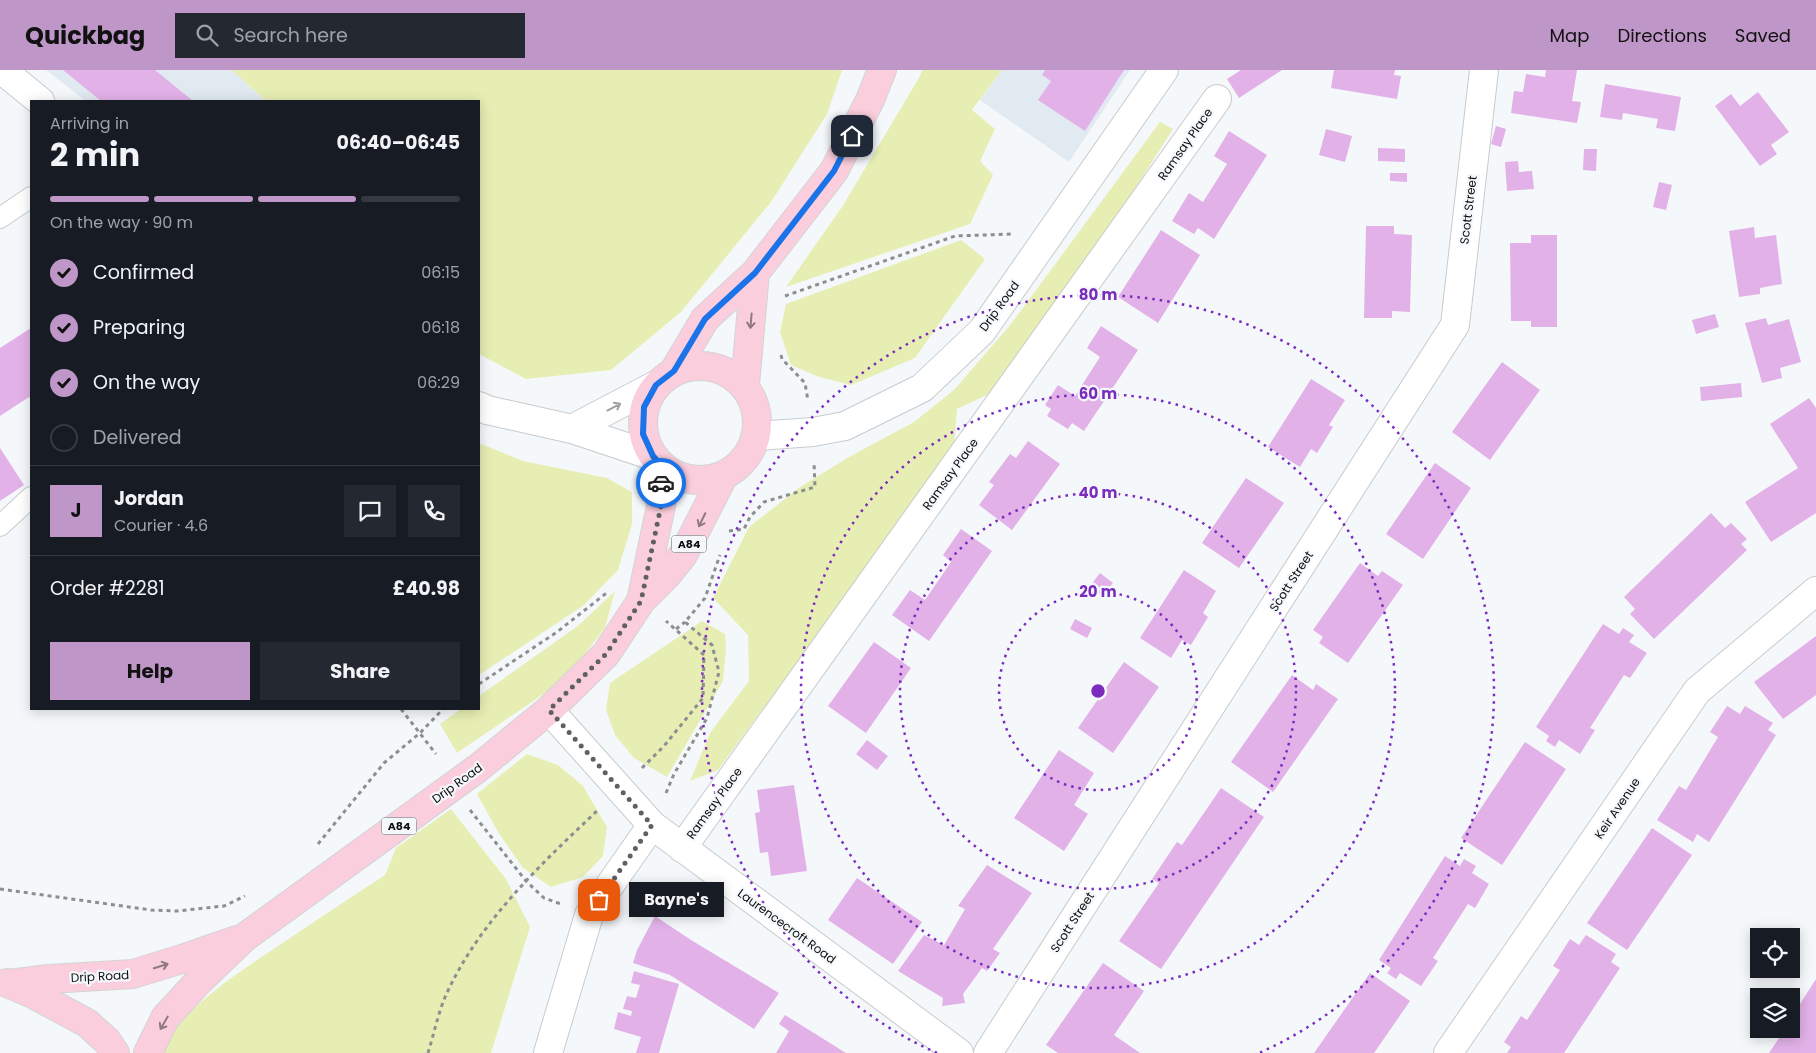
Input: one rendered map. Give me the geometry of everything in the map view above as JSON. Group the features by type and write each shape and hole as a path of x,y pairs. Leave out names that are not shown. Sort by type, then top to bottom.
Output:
{"main road":[{"path":"665,378 701,364 727,370 745,385 757,406 758,436 748,456 723,477 696,481 668,471 656,460 643,434 644,407 705,319 755,273 834,171 870,100 882,70"},
{"path":"745,385 755,273"},
{"name":"Drip Road","path":"641,601 661,506 656,460"},
{"name":"Drip Road","path":"148,1053 165,1018 198,982 246,937 478,768 549,710 606,654 641,601 666,576 683,555 723,477"},
{"name":"Drip Road","path":"4,983 49,978 133,974 246,937"},
{"path":"4,983 33,994 87,1022 108,1041 115,1053"}],"street":[{"path":"2,70 39,100"},
{"name":"Drip Road","path":"758,436 813,432 845,426 922,388 982,331 1164,70"},
{"name":"Scott Street","path":"988,1053 1454,325 1484,70"},
{"name":"Ramsay Place","path":"682,848 1217,99"},
{"path":"572,429 665,378"},
{"path":"480,406 487,410 572,429 656,460"},
{"name":"Keir Avenue","path":"1448,1053 1697,691 1816,590"},
{"name":"Laurencecroft Road","path":"549,710 652,825 959,1053"},
{"path":"548,1053 589,914 652,825"}],"lane":[{"path":"0,218 30,198"},
{"path":"0,526 30,499"}],"path":[{"path":"752,313 779,298 955,236 1051,232"},
{"path":"726,539 729,531 744,529 750,517 764,502 814,487 813,432 805,382 782,359 780,352"},
{"path":"676,629 685,622 705,598 723,548"},
{"path":"480,683 557,632 614,587"},
{"path":"652,825 674,774 707,718 718,672 712,645 685,622"},
{"path":"403,710 436,754"},
{"path":"312,851 384,763 420,733 442,710"},
{"path":"468,808 526,881 544,898 589,914"},
{"path":"0,889 150,910 177,911 224,906 250,894"}],"shaded area":[{"path":"46,70 232,70 265,100 85,100"},
{"path":"1002,70 1130,70 1069,162 980,100"}],"green space":[{"path":"232,70 842,70 827,114 771,202 681,312 611,370 526,379 480,355 480,100 265,100"},
{"path":"922,70 1002,70 972,110 995,129 980,161 993,175 970,224 786,287 842,207"},
{"path":"1160,122 1173,129 1032,350 987,395 957,409 954,448 718,770 690,781 710,733 749,681 748,635 713,598 749,527 800,487 849,457 914,422 954,390 1011,324"},
{"path":"961,240 985,259 915,358 851,385 819,377 791,365 780,332 786,304"},
{"path":"480,443 523,461 607,478 632,492 632,524 618,570 584,605 480,674"},
{"path":"615,591 605,628 564,680 457,753 440,724 460,710 480,710 480,695 579,625"},
{"path":"702,621 725,634 726,648 723,681 667,777 634,758 615,735 606,710 610,683"},
{"path":"527,754 558,765 583,786 607,827 603,856 583,877 551,887 523,868 498,832 477,794"},
{"path":"451,809 506,879 530,927 491,1053 160,1053 170,1036 199,1004 252,963 385,875 396,848"}],"building":[{"path":"63,70 155,70 192,100 100,100"},
{"path":"1045,70 1124,70 1085,131 1038,100 1051,81 1042,75"},
{"path":"1241,70 1282,70 1239,98 1227,79"},
{"path":"1334,70 1395,70 1394,75 1401,76 1397,99 1331,88"},
{"path":"1546,70 1577,70 1572,101 1581,102 1577,123 1511,113 1514,91 1523,92 1526,74 1545,77"},
{"path":"1605,84 1681,97 1675,131 1656,128 1658,119 1623,113 1622,120 1600,117"},
{"path":"1758,92 1789,132 1771,145 1777,154 1760,166 1715,106 1731,94 1740,106"},
{"path":"1496,126 1506,129 1501,147 1491,144"},
{"path":"1326,129 1352,136 1345,162 1319,155"},
{"path":"1229,131 1267,155 1214,239 1198,228 1194,234 1172,221 1189,193 1203,202 1227,164 1214,156"},
{"path":"1378,148 1405,149 1405,162 1378,161"},
{"path":"1584,149 1597,149 1596,171 1583,170"},
{"path":"1518,161 1519,172 1532,171 1534,189 1507,191 1505,162"},
{"path":"1390,173 1407,173 1407,182 1390,181"},
{"path":"1659,182 1672,185 1666,210 1653,207"},
{"path":"1366,226 1394,226 1394,234 1412,235 1410,312 1392,311 1392,318 1364,318"},
{"path":"1754,227 1755,238 1776,235 1782,284 1760,288 1760,294 1739,297 1729,231"},
{"path":"1161,230 1200,255 1158,323 1118,297"},
{"path":"1531,235 1557,235 1557,327 1531,327 1531,321 1511,321 1510,243 1531,243"},
{"path":"1715,314 1719,327 1696,334 1692,320"},
{"path":"1766,318 1768,325 1789,319 1801,362 1780,368 1782,378 1762,383 1745,323"},
{"path":"1101,326 1138,350 1084,431 1072,423 1068,429 1047,416 1051,409 1045,405 1058,385 1075,396 1100,357 1087,348"},
{"path":"30,329 30,398 29,397 0,416 0,348"},
{"path":"1502,362 1540,390 1490,460 1452,432"},
{"path":"1311,379 1345,400 1329,425 1333,427 1317,453 1311,449 1300,467 1268,447"},
{"path":"1741,383 1742,397 1701,401 1700,387"},
{"path":"1809,398 1816,408 1816,513 1771,542 1745,502 1798,468 1770,424"},
{"path":"1028,441 1060,464 1012,530 979,505 994,485 989,482 1010,454 1016,458"},
{"path":"0,448 24,485 0,501"},
{"path":"1435,463 1471,488 1423,559 1386,534"},
{"path":"1246,478 1284,503 1239,568 1202,543"},
{"path":"1711,513 1725,528 1731,523 1747,539 1741,544 1747,550 1654,639 1630,614 1635,609 1624,597"},
{"path":"961,529 992,551 929,641 892,615 910,590 925,600 951,562 943,555"},
{"path":"1360,563 1378,576 1382,571 1403,585 1348,663 1319,643 1323,637 1313,630"},
{"path":"1184,570 1216,591 1203,613 1208,617 1191,645 1182,640 1171,658 1140,638"},
{"path":"1100,573 1113,583 1105,592 1093,582"},
{"path":"1075,619 1092,628 1087,638 1070,629"},
{"path":"1603,624 1619,634 1623,628 1634,635 1629,642 1647,653 1630,678 1624,675 1590,728 1595,730 1580,754 1559,740 1555,747 1546,741 1549,736 1536,727"},
{"path":"1816,636 1816,695 1783,719 1754,682"},
{"path":"874,642 911,668 866,733 828,706"},
{"path":"1124,662 1159,687 1113,753 1078,728"},
{"path":"1292,675 1313,690 1316,684 1338,699 1273,792 1231,762"},
{"path":"1727,706 1740,714 1745,706 1773,723 1768,730 1776,735 1709,842 1697,834 1693,842 1657,820 1679,786 1686,790 1718,737 1710,732"},
{"path":"867,740 888,756 877,770 856,754"},
{"path":"1525,742 1566,769 1502,865 1461,838"},
{"path":"1059,750 1094,773 1074,805 1088,814 1064,851 1014,818"},
{"path":"794,785 807,871 771,876 768,852 760,853 755,813 760,812 757,790"},
{"path":"1221,788 1264,817 1161,969 1119,941 1159,883 1152,879 1177,842 1182,845"},
{"path":"1652,828 1692,855 1627,950 1587,923"},
{"path":"1445,856 1460,866 1464,859 1476,866 1472,873 1489,884 1475,908 1468,904 1433,958 1438,961 1421,986 1400,973 1396,979 1387,973 1391,968 1379,960"},
{"path":"987,865 1032,893 993,949 1000,953 987,971 982,968 963,994 965,1003 942,1006 943,998 898,971 924,935 944,945 965,909 958,906"},
{"path":"857,878 922,922 893,964 828,920"},
{"path":"655,916 779,993 754,1029 670,975 633,963 637,950"},
{"path":"1586,935 1616,954 1611,962 1620,968 1564,1053 1507,1053 1511,1047 1504,1042 1521,1016 1527,1020 1560,970 1553,966 1570,939 1579,945"},
{"path":"1103,963 1144,991 1114,1035 1140,1053 1058,1053 1046,1045"},
{"path":"634,971 679,984 659,1053 636,1053 641,1037 614,1029 618,1012 631,1016 632,1011 623,1009 627,996 636,998 640,985 631,983"},
{"path":"1370,973 1410,1001 1374,1053 1314,1053"},
{"path":"1816,979 1816,1053 1769,1053 1779,1038 1800,1038 1800,1004"},
{"path":"785,1015 846,1053 776,1053 789,1031 779,1024"}],"way so far":[{"path":"599,900 652,825 549,710 606,654 641,601 661,506 661,483"}],"place":[{"name":"Bayne's","path":"599,900"}],"route":[{"path":"661,483 660,464 653,456 643,434 644,407 656,385 674,371 705,319 755,273 834,171 852,136"}]}
